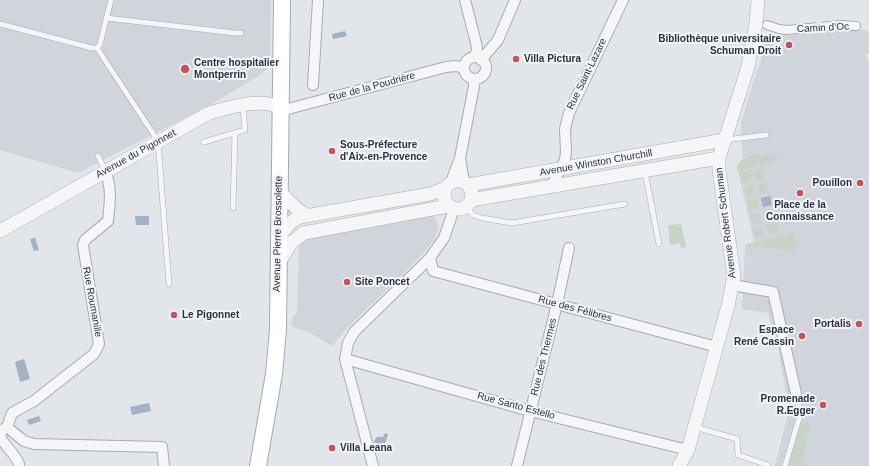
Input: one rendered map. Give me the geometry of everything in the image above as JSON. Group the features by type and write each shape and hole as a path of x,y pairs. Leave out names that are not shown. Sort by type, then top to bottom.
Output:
{"main road":[{"name":"Avenue Pierre Brossolette","path":"258,466 274,374 278,330 278,264 283,231 279,211 282,0"}],"street":[{"path":"313,85 320,0"},
{"path":"465,0 476,43 478,58 485,65 485,72 481,78 474,79 471,79 465,74 464,68 466,61 472,58 478,58 498,40 515,0"},
{"name":"Rue Saint-Lazare","path":"551,187 562,169 566,152 565,129 569,113 623,0"},
{"name":"Avenue Robert Schuman","path":"679,466 688,450 728,306 734,276 719,170 719,158 748,67 756,23 758,0"},
{"name":"Camin d’Oc","path":"767,25 786,30 842,25 856,26"},
{"name":"Rue de la Poudrière","path":"280,107 288,109 446,67 456,66 464,68"},
{"path":"460,205 444,197 457,184 474,79"},
{"name":"Avenue du Pigonnet","path":"0,231 105,170 209,113 243,104 260,103 272,104 280,107"},
{"name":"Avenue Winston Churchill","path":"283,231 295,219 430,194 457,184 562,169 724,140"},
{"path":"566,152 582,165"},
{"name":"Avenue Winston Churchill","path":"304,233 551,187 719,158"},
{"name":"Rue Roumanille","path":"21,465 0,437 2,430 7,427 12,414 34,401 94,354 99,344 83,245 85,240 108,221 111,197 110,181 105,170"},
{"path":"373,466 345,359 348,343 354,332 430,258 444,238 460,205 471,190 457,184"},
{"path":"279,191 297,209 308,216"},
{"path":"283,231 296,231 304,233"},
{"path":"278,264 292,242 304,233"},
{"name":"Rue des Thermes","path":"517,466 557,304 569,248"},
{"path":"430,258 433,272"},
{"name":"Rue des Félibres","path":"414,274 433,272 717,347"},
{"path":"732,285 773,292 797,398"},
{"name":"Rue Santo Estello","path":"345,359 530,411 688,450"},
{"path":"7,427 24,440 34,444 162,447 164,466"}],"lane":[{"path":"96,48 100,44 111,0"},
{"path":"106,18 241,33"},
{"path":"0,24 96,48 158,141 169,284"},
{"path":"204,142 245,130 243,104"},
{"path":"233,208 235,133"},
{"path":"724,140 766,135"},
{"path":"98,156 105,170"},
{"path":"645,171 659,244"},
{"path":"460,205 473,215 512,223 625,204"},
{"path":"785,466 800,415 797,398"},
{"path":"694,427 737,439 738,455 768,465"}],"shaded area":[{"name":"Centre hospitalier Montperrin","path":"0,0 271,0 270,64 268,68 260,75 214,103 78,173 0,150"},
{"path":"805,28 867,30 869,39 869,53 866,54 869,64 869,466 775,466 789,410 779,353 768,313 742,309 745,245 754,242 737,166 743,159 741,123 757,70 760,65 764,43 768,36"},
{"name":"Site Poncet","path":"427,215 434,216 438,225 438,230 434,240 425,252 347,328 332,346 310,333 291,326 292,319 297,312 299,241"}],"green space":[{"path":"759,154 760,157 769,155 770,157 777,156 778,161 738,171 737,166 743,159"},
{"path":"763,169 765,178 756,180 754,171"},
{"path":"750,171 752,181 743,183 740,173"},
{"path":"767,183 768,192 760,194 758,185"},
{"path":"753,185 755,194 746,197 744,187"},
{"path":"756,199 758,208 749,210 747,201"},
{"path":"773,210 775,219 766,221 764,212"},
{"path":"759,213 761,222 753,224 750,215"},
{"path":"776,223 778,232 769,234 767,225"},
{"path":"681,224 686,247 681,248 680,243 670,245 668,225"},
{"path":"762,227 764,235 756,238 753,229"},
{"path":"793,233 797,250 745,246 745,245"},
{"path":"809,421 811,429 806,436 802,462 805,466 789,466 801,424"}],"water":[{"path":"345,31 347,36 333,39 332,34"},
{"path":"770,196 772,205 763,207 761,198"},
{"path":"135,216 149,216 149,225 136,225"},
{"path":"35,238 39,250 34,251 30,239"},
{"path":"24,359 30,379 20,382 15,362"},
{"path":"149,403 151,411 132,415 130,407"},
{"path":"39,416 41,421 29,425 27,420"},
{"path":"385,433 388,434 382,447 377,445 374,441 377,437 383,437"}],"place":[{"name":"Bibliothèque universitaire Schuman Droit","path":"789,45"},
{"name":"Villa Pictura","path":"516,59"},
{"name":"Centre hospitalier Montperrin","path":"185,69"},
{"name":"Sous-Préfecture d'Aix-en-Provence","path":"332,151"},
{"name":"Pouillon","path":"860,183"},
{"name":"Place de la Connaissance","path":"800,193"},
{"name":"Site Poncet","path":"347,282"},
{"name":"Le Pigonnet","path":"174,315"},
{"name":"Portalis","path":"859,324"},
{"name":"Espace René Cassin","path":"802,336"},
{"name":"Promenade R.Egger","path":"823,405"},
{"name":"Villa Leana","path":"332,448"}]}
